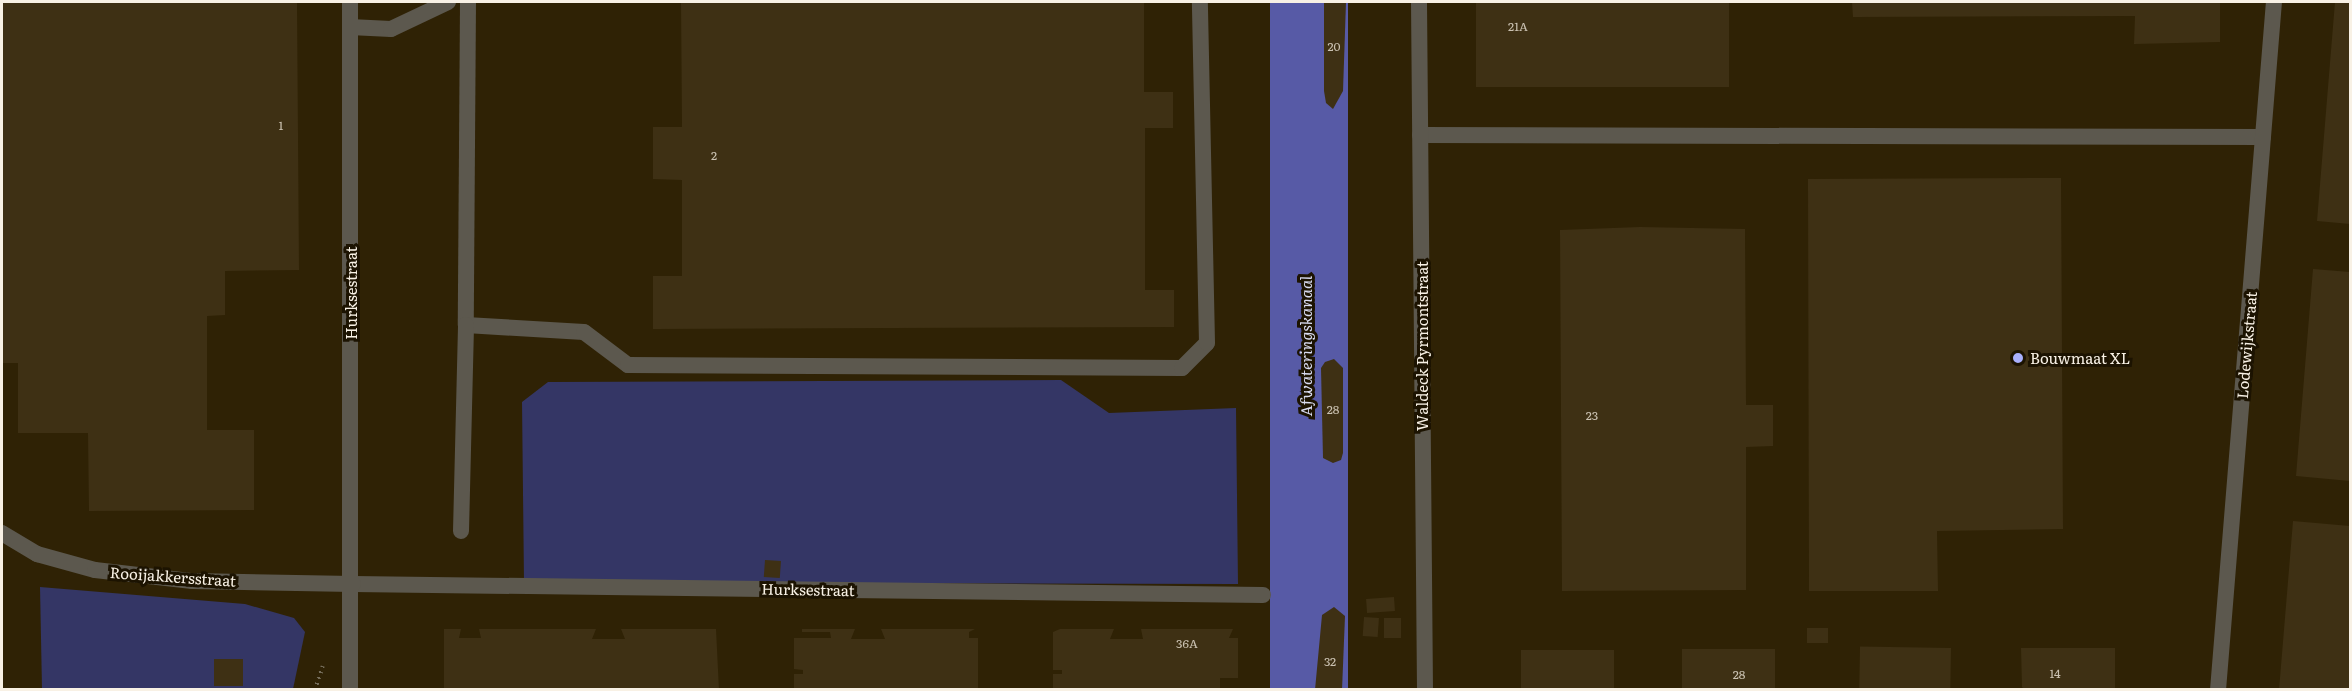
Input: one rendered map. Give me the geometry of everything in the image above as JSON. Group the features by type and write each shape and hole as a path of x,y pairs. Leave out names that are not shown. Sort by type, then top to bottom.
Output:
{"street":[{"name":"Hurksestraat","path":"350,2 352,584 350,690"},
{"path":"350,27 391,29 448,2"},
{"path":"461,531 466,325 468,2"},
{"path":"466,325 584,332 628,365 1182,368 1207,343 1200,2"},
{"name":"Waldeck Pyrmontstraat","path":"1419,2 1425,690"},
{"name":"Lodewijkstraat","path":"2218,690 2274,2"},
{"path":"1420,135 2263,137"},
{"name":"Rooijakkersstraat","path":"2,533 37,554 95,570 192,581 352,584"},
{"name":"Hurksestraat","path":"352,584 1263,595"}],"shaded area":[{"path":"2,2 2350,2 2350,689 2,689"},
{"path":"1061,380 1109,413 1236,408 1238,584 524,582 522,402 548,382"},
{"path":"40,587 245,604 294,618 305,632 293,689 42,689"}],"water":[{"name":"Afwateringskanaal","path":"1270,2 1348,2 1348,689 1270,689"}],"building":[{"path":"2,2 297,2 299,270 225,271 225,315 207,316 207,430 254,430 254,510 89,511 88,433 18,433 18,363 2,363"},
{"path":"681,2 1144,2 1144,92 1173,92 1173,128 1145,128 1145,290 1174,290 1174,327 653,329 653,276 682,276 682,180 653,179 653,127 682,127"},
{"path":"1324,2 1346,2 1343,91 1333,109 1326,103 1324,91"},
{"path":"1476,2 1729,2 1729,87 1476,87"},
{"path":"1852,2 2220,2 2220,42 2134,44 2135,16 1853,17"},
{"path":"2335,2 2350,2 2350,224 2317,221"},
{"path":"2061,178 2063,529 1937,531 1938,591 1809,591 1808,179"},
{"path":"1640,227 1745,229 1746,405 1773,405 1773,446 1746,447 1746,590 1562,591 1560,230"},
{"path":"2313,269 2350,272 2350,481 2296,476"},
{"path":"1334,359 1343,368 1343,453 1341,460 1333,463 1323,458 1321,368 1325,362"},
{"path":"2293,521 2350,526 2350,690 2279,690"},
{"path":"765,560 781,561 780,578 764,577"},
{"path":"1394,597 1395,611 1367,613 1366,599"},
{"path":"1334,607 1345,616 1342,690 1315,690 1322,615"},
{"path":"1364,617 1379,618 1378,637 1363,636"},
{"path":"1384,618 1401,618 1401,638 1384,638"},
{"path":"1807,628 1828,628 1828,643 1807,643"},
{"path":"444,629 461,629 459,638 481,638 479,629 596,629 592,639 625,639 621,629 716,629 719,690 444,690"},
{"path":"802,629 855,629 851,639 885,639 881,629 975,629 969,632 969,638 978,638 978,690 794,690 794,674 803,674 803,670 794,669 794,638 831,638 830,632 802,632"},
{"path":"1060,629 1114,629 1110,639 1143,639 1141,629 1233,629 1229,638 1238,638 1238,678 1220,678 1220,690 1053,690 1053,674 1062,674 1062,670 1053,670 1053,632"},
{"path":"1860,646 1951,648 1950,690 1859,688"},
{"path":"2021,648 2115,648 2115,690 2025,690 2022,687"},
{"path":"1682,649 1775,649 1775,690 1682,690"},
{"path":"1521,650 1614,650 1614,689 1521,689"},
{"path":"214,659 243,659 243,686 214,686"}],"place":[{"name":"Bouwmaat XL","path":"2018,358"}]}
